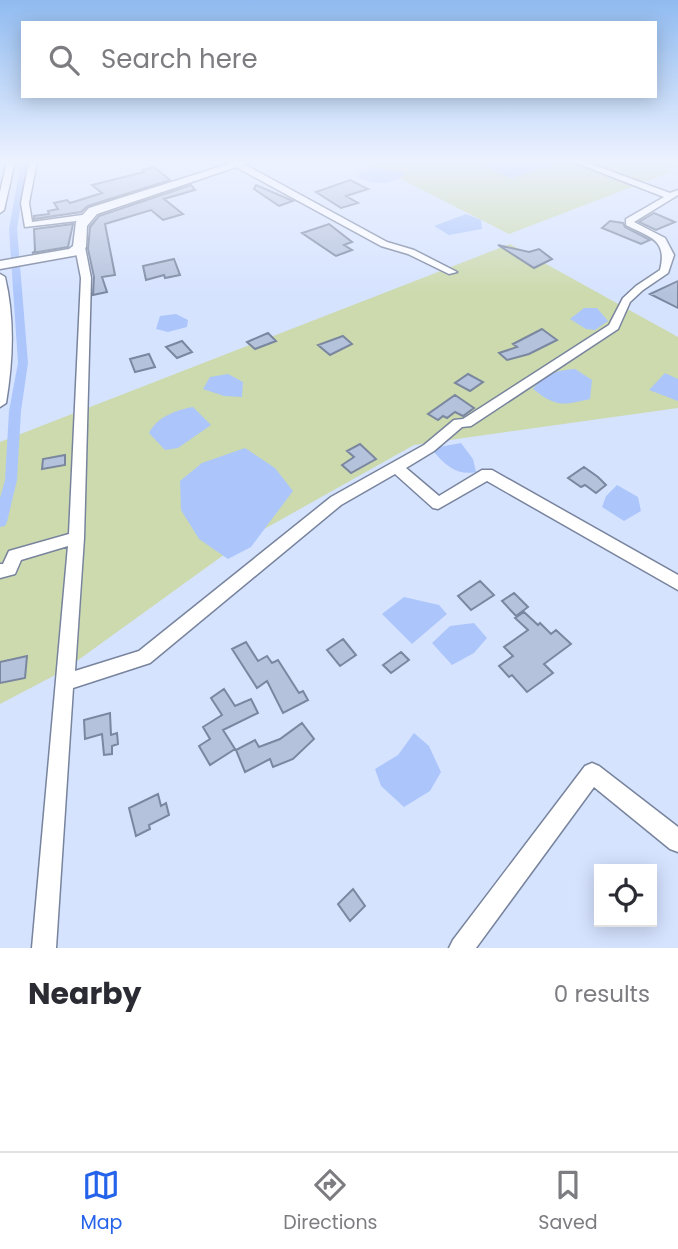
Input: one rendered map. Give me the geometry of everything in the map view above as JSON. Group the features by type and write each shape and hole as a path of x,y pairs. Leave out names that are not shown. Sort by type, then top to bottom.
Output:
{"street":[{"path":"25,205 28,225 82,218 110,205"},
{"path":"314,205 384,244 411,252 452,272"},
{"path":"66,682 144,657 336,501 429,448 459,424 466,423 614,327 617,313 629,293 665,271 669,255 662,240 638,230 629,223 630,219 654,205"},
{"path":"44,948 76,538 86,278 80,247 79,230 82,218"},
{"path":"0,265 73,252 80,247"},
{"path":"0,276 5,295 7,331 0,403"},
{"path":"395,466 438,504 486,474 678,583"},
{"path":"5,570 15,555 76,538"},
{"path":"461,948 592,773 678,841"}],"green space":[{"path":"453,205 584,205 509,234"},
{"path":"510,244 678,337 678,408 414,445 243,541 63,671 0,704 0,442"}],"water":[{"path":"466,214 481,220 482,229 449,235 434,226"},
{"path":"584,308 597,308 608,321 595,330 586,329 570,319"},
{"path":"176,314 188,320 187,327 168,332 156,329 160,316"},
{"path":"575,369 592,380 590,399 573,403 554,402 533,389 552,374"},
{"path":"665,373 678,379 678,401 649,390"},
{"path":"228,374 243,382 242,397 224,396 203,389 210,377"},
{"path":"193,407 211,425 178,448 165,450 149,433 152,427 168,415"},
{"path":"461,443 473,459 476,472 463,472 452,468 434,452 439,447"},
{"path":"245,448 275,468 293,491 251,547 228,559 199,539 181,510 180,481 202,463"},
{"path":"617,485 638,497 641,511 624,521 602,507 606,496"},
{"path":"404,597 439,605 447,614 412,644 382,614"},
{"path":"474,623 487,638 474,653 452,665 432,643 450,626"},
{"path":"414,733 429,746 441,772 430,791 404,807 381,786 375,769 398,755"}],"building":[{"path":"55,205 90,205 81,212 34,219 34,216 49,214 48,211 58,209"},
{"path":"131,205 172,205 183,214 163,220 151,210 105,224 115,275 102,277 107,292 93,295 94,277 88,249 90,227 99,216"},
{"path":"654,213 675,222 656,230 639,222"},
{"path":"610,221 623,223 625,227 650,240 641,244 602,228"},
{"path":"73,224 68,247 32,253 35,251 34,229"},
{"path":"329,224 352,242 344,245 352,250 336,256 302,233"},
{"path":"498,245 529,252 539,249 552,259 534,268"},
{"path":"174,259 180,275 165,278 164,275 146,280 143,266"},
{"path":"678,281 678,308 650,294"},
{"path":"542,329 557,340 529,354 507,360 499,353 517,347 513,344"},
{"path":"268,333 276,341 255,349 247,342"},
{"path":"343,336 352,344 330,355 318,345"},
{"path":"182,341 192,352 177,358 166,347"},
{"path":"149,354 155,367 135,372 130,359"},
{"path":"468,374 483,382 470,391 455,383"},
{"path":"455,395 474,408 463,416 455,412 438,420 428,414"},
{"path":"360,444 376,459 351,473 342,465 354,457 347,451"},
{"path":"65,455 65,465 42,469 43,459"},
{"path":"584,467 606,485 596,493 568,478"},
{"path":"480,581 494,595 471,610 458,596"},
{"path":"514,593 528,607 516,616 502,601"},
{"path":"524,612 551,634 556,630 571,644 544,664 553,673 527,692 512,675 509,677 499,666 513,656 504,647 528,630 515,618"},
{"path":"343,639 356,655 340,666 327,650"},
{"path":"246,642 258,661 267,656 272,663 278,660 299,693 303,691 308,700 283,713 267,681 257,688 232,649"},
{"path":"401,652 409,660 391,673 383,665"},
{"path":"27,656 25,678 0,683 0,662"},
{"path":"224,689 235,706 251,699 258,713 223,730 235,749 210,765 199,746 210,739 203,727 222,715 211,698"},
{"path":"110,713 111,735 117,733 118,744 112,746 112,754 104,755 102,734 85,739 84,720"},
{"path":"302,723 314,739 293,759 273,767 270,759 245,772 236,750 255,740 259,747 280,739"},
{"path":"158,794 161,806 166,803 169,815 149,825 150,829 136,836 129,808"},
{"path":"353,889 365,906 350,921 338,904"}],"waterway":[{"path":"0,522 11,480 15,411 23,363 13,229 17,205"}]}
